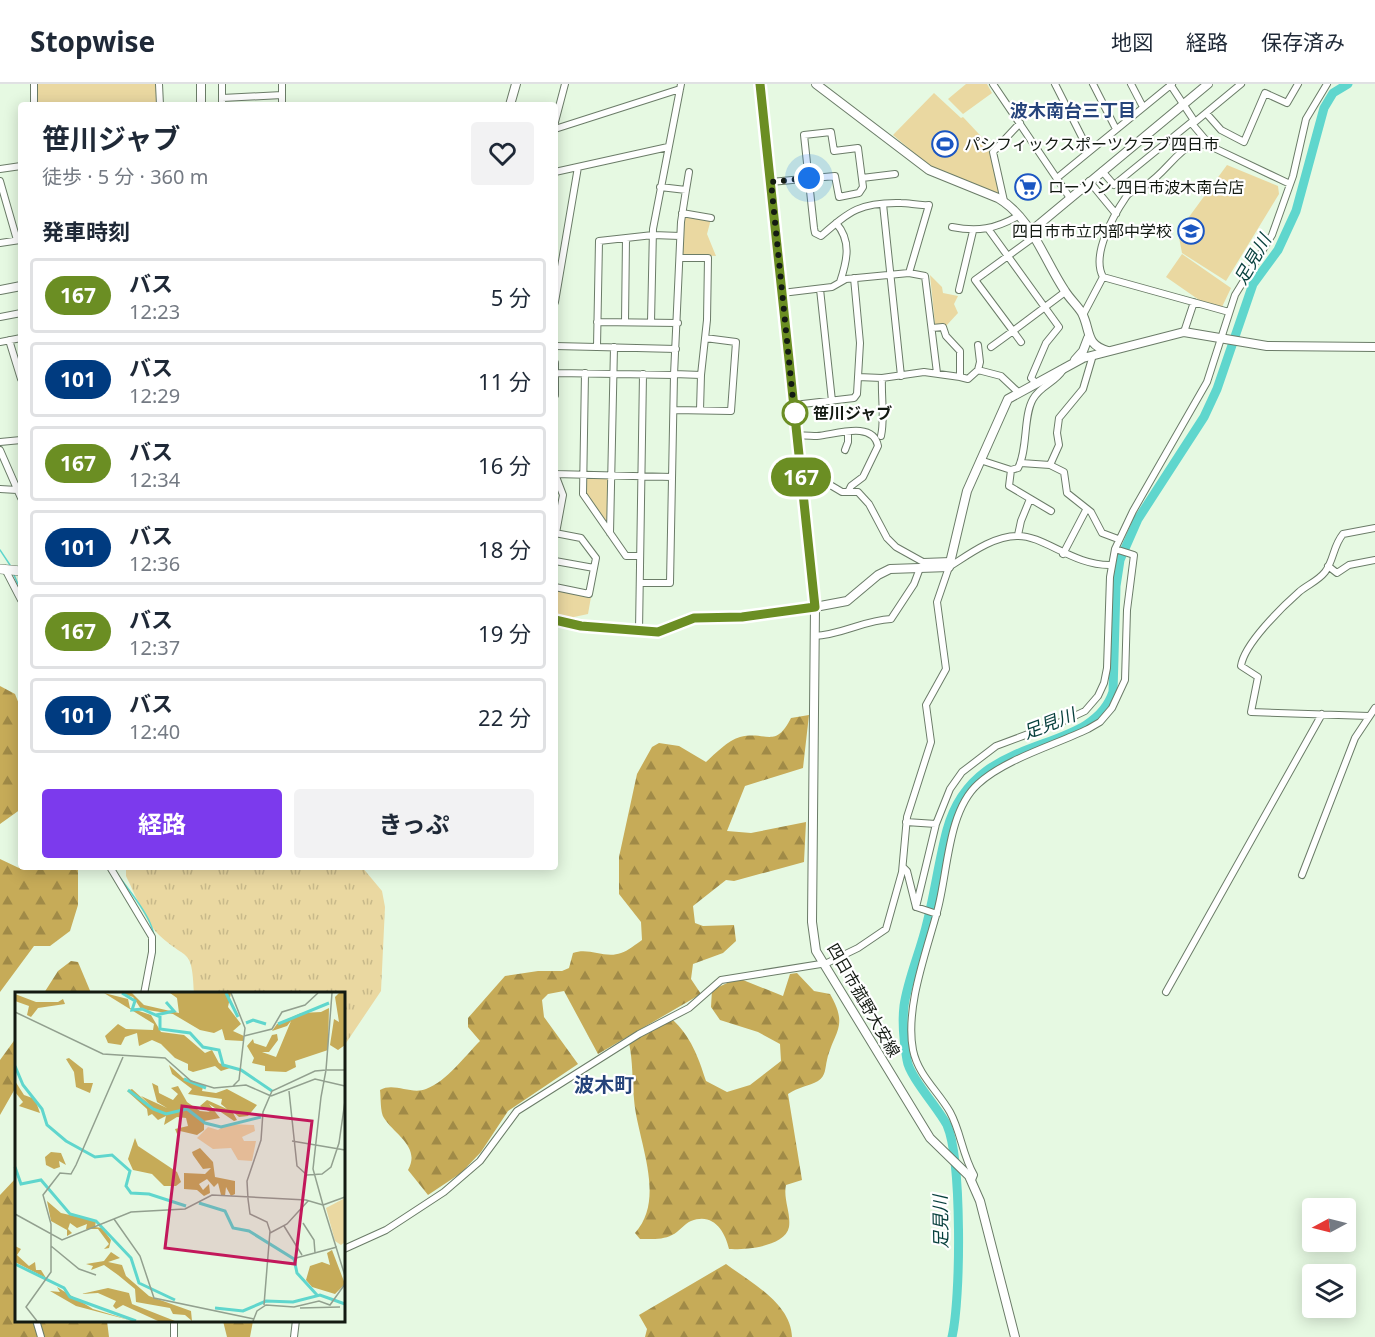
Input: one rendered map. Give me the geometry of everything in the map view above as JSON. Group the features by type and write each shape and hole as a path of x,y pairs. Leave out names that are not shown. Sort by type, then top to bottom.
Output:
{"main road":[{"path":"558,621 574,626 666,631 694,618 742,617 815,607 760,84"}],"street":[{"path":"34,84 34,102"},
{"path":"159,84 160,102"},
{"path":"201,84 201,102"},
{"path":"222,84 222,102 282,95"},
{"path":"282,84 282,102"},
{"path":"511,102 516,84"},
{"path":"558,111 565,84"},
{"path":"816,84 929,171 1004,201 1033,234 1065,292 1083,315 1088,338 1095,346 1109,352"},
{"path":"993,84 1070,198"},
{"path":"1055,84 1089,152"},
{"path":"1093,84 1116,129"},
{"path":"1131,84 1143,107"},
{"path":"1057,178 1171,84 1210,146"},
{"path":"975,280 1008,256 1089,181 1208,84"},
{"path":"1102,171 1114,185 1241,84"},
{"path":"916,907 936,824 950,789 962,772 996,746 1085,711 1098,696 1107,668 1111,565 1118,539 1208,382 1217,360 1229,312 1249,270 1272,236 1290,184 1306,119 1327,84"},
{"path":"1206,113 1221,130 1244,142 1265,93 1287,102 1296,85"},
{"path":"558,128 680,86"},
{"path":"651,322 653,235 680,86"},
{"path":"1004,201 993,152 1020,123"},
{"path":"771,182 809,178 835,176 839,197 859,193 863,187 858,148 834,151 831,132 804,135 809,178 817,236 836,223 843,215 867,204 902,202 929,205 909,273"},
{"path":"1103,277 1099,268 1103,240 1126,196 1146,185 1185,148 1194,143 1210,146 1290,184"},
{"path":"558,171 668,147"},
{"path":"0,169 18,166"},
{"path":"558,284 578,167"},
{"path":"640,583 670,583 674,374 680,236 690,172"},
{"path":"862,178 895,174"},
{"path":"0,181 18,237"},
{"path":"1089,181 1116,214"},
{"path":"660,187 686,190"},
{"path":"883,204 901,376"},
{"path":"682,213 711,218"},
{"path":"952,227 974,231 989,230 1018,216"},
{"path":"836,223 845,233 847,261 839,283"},
{"path":"989,230 1059,327 1041,351 1030,378 1040,383"},
{"path":"959,290 974,231"},
{"path":"597,347 599,241 653,235 680,236"},
{"path":"625,322 626,238"},
{"path":"0,243 18,240"},
{"path":"680,258 708,258 705,338 700,375 700,411"},
{"path":"968,270 1021,342"},
{"path":"782,293 820,289 854,278 890,274 909,273 927,278 937,373"},
{"path":"1103,277 1229,312"},
{"path":"1083,315 1103,277"},
{"path":"794,405 854,398 857,394 860,343 854,278"},
{"path":"0,290 18,287"},
{"path":"820,289 832,401"},
{"path":"991,347 1065,292"},
{"path":"1184,332 1194,302"},
{"path":"0,317 18,314"},
{"path":"597,322 678,323"},
{"path":"932,328 943,327 946,336 960,351 960,377"},
{"path":"345,1249 386,1230 444,1192 480,1161 517,1111 639,1034 689,1008 721,980 822,963 844,956 886,929 903,867 906,822 931,742 926,705 946,669 937,602 950,564 967,491 1008,399 1093,355 1184,332 1275,347 1375,346"},
{"path":"0,342 18,338"},
{"path":"674,410 731,411 736,342 705,338"},
{"path":"1067,367 1083,351 1088,338"},
{"path":"9,340 18,369"},
{"path":"858,377 882,378 924,372 969,379 978,370 980,362 978,345"},
{"path":"558,346 676,349"},
{"path":"610,534 614,347"},
{"path":"1050,465 1059,445 1059,418 1083,389 1093,355"},
{"path":"978,370 1001,376 1018,392"},
{"path":"558,373 700,375"},
{"path":"585,373 583,494 626,556 640,556"},
{"path":"639,631 643,374"},
{"path":"881,436 884,425 880,404 882,378"},
{"path":"980,460 1016,470 1021,463 1031,403 1040,383"},
{"path":"797,436 848,432 869,433 877,440 878,446 863,477 851,486 848,492"},
{"path":"845,450 848,432"},
{"path":"0,442 18,440"},
{"path":"0,450 18,488"},
{"path":"1021,463 1050,465 1064,472 1067,493 1094,516 1102,533 1118,539"},
{"path":"800,467 842,492 858,492 869,504 887,538 896,547 923,562 950,564"},
{"path":"1011,470 1009,486 1051,511"},
{"path":"558,474 672,477"},
{"path":"558,482 563,495 558,519"},
{"path":"0,489 18,490"},
{"path":"1018,535 1030,499"},
{"path":"1064,554 1086,510"},
{"path":"1369,716 1251,712 1258,676 1241,666 1251,645 1271,622 1299,592 1324,573 1334,547 1343,534 1375,528"},
{"path":"558,534 581,538 596,558 589,594 558,588"},
{"path":"815,607 847,601 885,571 950,564 994,542 1018,535 1087,563 1111,565"},
{"path":"972,1180 974,1175 965,1161 950,1112 918,1066 913,1050 911,1026 932,922 937,914 953,832 969,796 978,784 1002,768 1100,722 1118,698 1125,680 1127,610 1133,555 1115,549"},
{"path":"1328,566 1337,573 1349,565 1375,560"},
{"path":"558,562 594,568"},
{"path":"814,636 831,635 866,622 891,619 914,585 920,568"},
{"path":"5,570 18,594"},
{"name":"四日市菰野大安線","path":"815,607 812,922 816,951 930,1138 972,1180 980,1201 1015,1337"},
{"path":"1302,876 1355,738 1375,708"},
{"path":"1166,992 1322,714"},
{"path":"906,822 936,824"},
{"path":"903,867 907,871 916,907"},
{"path":"112,870 152,937 152,952 144,992"},
{"path":"916,907 937,914"},
{"path":"37,1322 41,1337"},
{"path":"294,1337 296,1322"}],"green space":[{"path":"36,84 156,84 158,102 36,102"},
{"path":"966,84 987,84 992,93 963,114 948,99"},
{"name":"パシフィックスポーツクラブ四日市","path":"934,93 961,118 963,117 993,149 991,157 1000,195 928,165 893,135"},
{"path":"1227,165 1278,186 1279,194 1226,281 1182,253 1178,232"},
{"path":"685,215 711,219 707,234 716,256 682,254"},
{"path":"1182,254 1231,288 1222,307 1202,302 1166,277"},
{"path":"930,275 942,287 943,293 958,296 954,304 958,313 946,326 935,324"},
{"path":"587,477 609,479 608,522 606,523 586,494"},
{"path":"558,590 591,597 588,614 574,617 573,621 558,616"},
{"path":"0,686 15,694 18,702 18,811 0,824"},
{"path":"809,715 803,768 745,786 727,831 751,833 806,822 804,862 734,881 726,880 693,906 695,923 703,926 734,925 736,941 723,953 693,964 691,979 701,994 598,1054 564,991 548,994 542,1000 544,1017 578,1064 508,1111 481,1152 461,1173 428,1195 408,1170 411,1162 409,1148 383,1115 380,1090 391,1087 414,1091 426,1089 448,1075 480,1041 468,1027 468,1018 505,976 538,971 562,971 569,968 573,953 585,951 609,955 621,953 642,940 641,922 619,894 619,857 637,774 652,747 659,743 679,746 706,762 735,739 749,735 775,736 785,728 791,718"},
{"path":"0,859 18,868 18,870 78,870 78,905 70,931 50,946 34,946 0,992"},
{"path":"126,870 364,870 382,891 385,907 381,991 345,1045 345,992 194,992 192,967 189,961 154,929 126,876"},
{"path":"71,961 78,962 91,992 45,992 58,971"},
{"path":"797,973 814,991 830,994 839,1014 839,1022 822,1077 788,1094 802,1180 786,1185 789,1227 786,1234 763,1246 729,1249 717,1225 706,1219 699,1219 688,1222 668,1237 640,1239 635,1233 644,1219 649,1203 650,1186 636,1115 629,1043 672,1019 693,1047 706,1081 727,1092 750,1085 781,1061 780,1044 758,1032 720,1020 711,1007 712,990 738,978 783,996 790,974"},
{"path":"15,1039 15,1089 0,1115 0,1060"},
{"path":"15,1179 15,1322 107,1322 109,1337 0,1337 0,1195"},
{"path":"726,1264 768,1294 785,1314 792,1337 645,1337 647,1329 639,1315"},
{"path":"223,1322 253,1322 250,1337 227,1337"}],"waterway":[{"name":"足見川","path":"952,1337 958,1262 958,1197 952,1143 947,1125 909,1067 903,1019 906,996 927,923 947,830 961,798 981,775 1006,759 1082,727 1101,713 1113,692 1116,586 1120,560 1138,519 1204,417 1217,389 1253,284 1278,250 1296,211 1324,108 1333,93 1348,84"},
{"path":"0,550 10,565"},
{"path":"14,575 18,584"},
{"path":"121,879 152,927 155,938 153,960"}],"bus line":[{"name":"167","path":"558,621 581,626 658,632 666,631 694,618 742,617 815,607 760,84"}],"place":[{"name":"パシフィックスポーツクラブ四日市","path":"945,144"},
{"name":"ローソン 四日市波木南台店","path":"1028,187"},
{"name":"四日市市立内部中学校","path":"1191,231"},
{"name":"笹川ジャブ","path":"795,413"}],"district":[{"name":"波木南台三丁目","path":"1073,110"},
{"name":"波木町","path":"604,1084"}],"route":[{"path":"795,413 795,420 771,182 809,178"}]}
